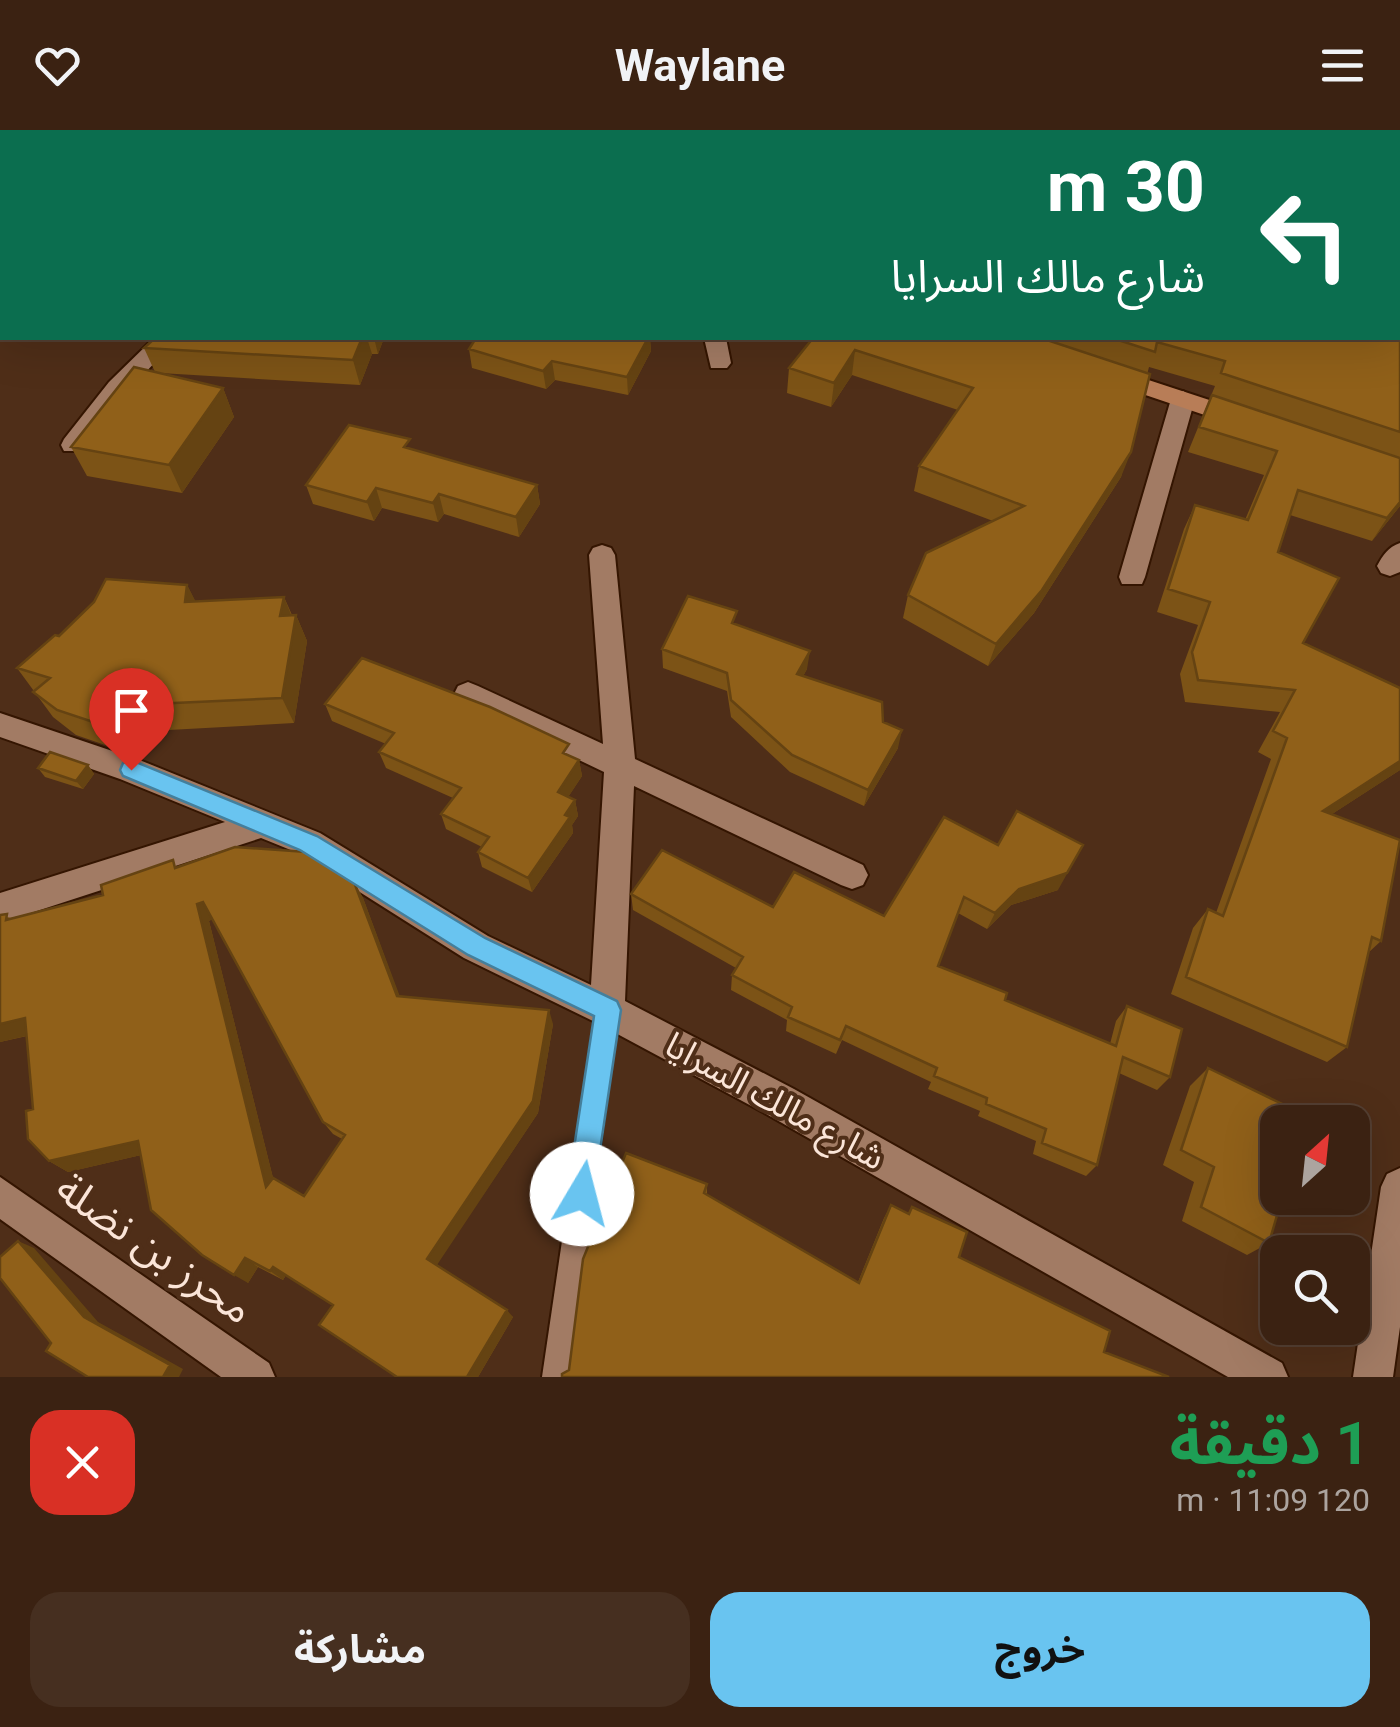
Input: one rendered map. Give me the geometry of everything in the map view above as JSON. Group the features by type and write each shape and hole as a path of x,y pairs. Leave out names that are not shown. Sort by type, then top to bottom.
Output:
{"street":[{"path":"73,445 117,388 165,340"},
{"path":"716,340 718,363"},
{"path":"1090,368 1269,428"},
{"path":"1132,577 1183,400"},
{"path":"602,555 620,763 608,1010"},
{"path":"468,694 852,875"},
{"name":"شارع مالك السرايا","path":"0,725 148,776 259,826 308,843 476,946 782,1102 1268,1377"},
{"path":"0,908 259,826"},
{"path":"1372,1377 1400,1188"},
{"name":"محرز بن نضلة","path":"0,1196 246,1374"}],"lane":[{"path":"556,1377 608,1010"}],"building":[{"path":"153,340 361,340 353,360 144,348"},
{"path":"475,340 647,340 627,377 552,361 543,371 469,349"},
{"path":"811,340 1047,340 1150,374 1131,452 1042,590 996,644 908,595 926,553 1024,506 919,466 973,388 855,350 834,383 789,368"},
{"path":"1118,340 1400,340 1400,432 1221,373 1225,361 1157,342 1155,352"},
{"path":"134,367 223,388 169,465 71,447"},
{"path":"1212,395 1400,458 1400,502 1387,518 1298,490 1278,552 1339,578 1303,643 1400,688 1400,761 1323,811 1400,840 1381,941 1372,937 1347,1047 1186,977 1208,909 1223,916 1287,738 1273,731 1295,690 1198,680 1192,652 1210,602 1168,589 1195,505 1248,520 1277,451 1199,427"},
{"path":"349,425 410,439 404,447 537,485 516,517 439,494 433,503 376,488 367,502 306,485"},
{"path":"106,579 187,585 185,602 284,597 280,616 296,615 282,698 153,704 149,710 128,703 113,717 104,712 96,723 57,710 33,692 50,678 17,668 55,635 59,636 94,602"},
{"path":"688,596 737,611 732,623 810,651 797,674 882,702 883,722 902,730 868,790 792,755 731,700 727,673 662,649"},
{"path":"362,658 490,707 569,744 563,753 579,760 558,792 575,800 565,815 570,817 528,878 478,852 489,837 441,814 461,788 379,752 394,733 325,704"},
{"path":"50,752 88,765 76,781 38,768"},
{"path":"1017,811 1083,845 1067,873 1019,889 995,913 964,897 938,966 1007,993 1005,1000 1116,1046 1127,1006 1182,1029 1170,1077 1123,1057 1097,1165 1042,1143 1046,1129 986,1104 987,1098 934,1076 937,1068 846,1026 840,1040 788,1017 792,1007 732,975 743,957 631,894 662,850 773,907 794,872 884,916 944,817 998,845"},
{"path":"235,847 307,852 354,882 397,996 549,1010 533,1101 427,1259 507,1310 467,1377 397,1377 319,1325 333,1305 273,1267 270,1271 245,1258 234,1275 202,1255 151,1210 138,1141 49,1161 28,1139 26,1111 33,1109 25,1018 0,1024 0,915 7,914 6,920 103,895 101,885 173,860 175,868","holes":["203,902 323,1122 345,1135 304,1196 273,1178 266,1187 197,904"]},
{"path":"1208,1068 1284,1105 1260,1105 1260,1215 1277,1215 1271,1235 1260,1235 1260,1238 1201,1207 1214,1167 1181,1150"},
{"path":"626,1153 707,1184 704,1193 859,1283 891,1205 909,1214 912,1207 967,1232 959,1257 1110,1331 1104,1352 1169,1377 562,1377 569,1370 583,1259"},
{"path":"18,1241 84,1317 170,1365 163,1377 88,1377 46,1351 51,1343 0,1278 0,1257"}],"route":[{"path":"131,770 308,843 476,946 608,1010 582,1194"}]}
